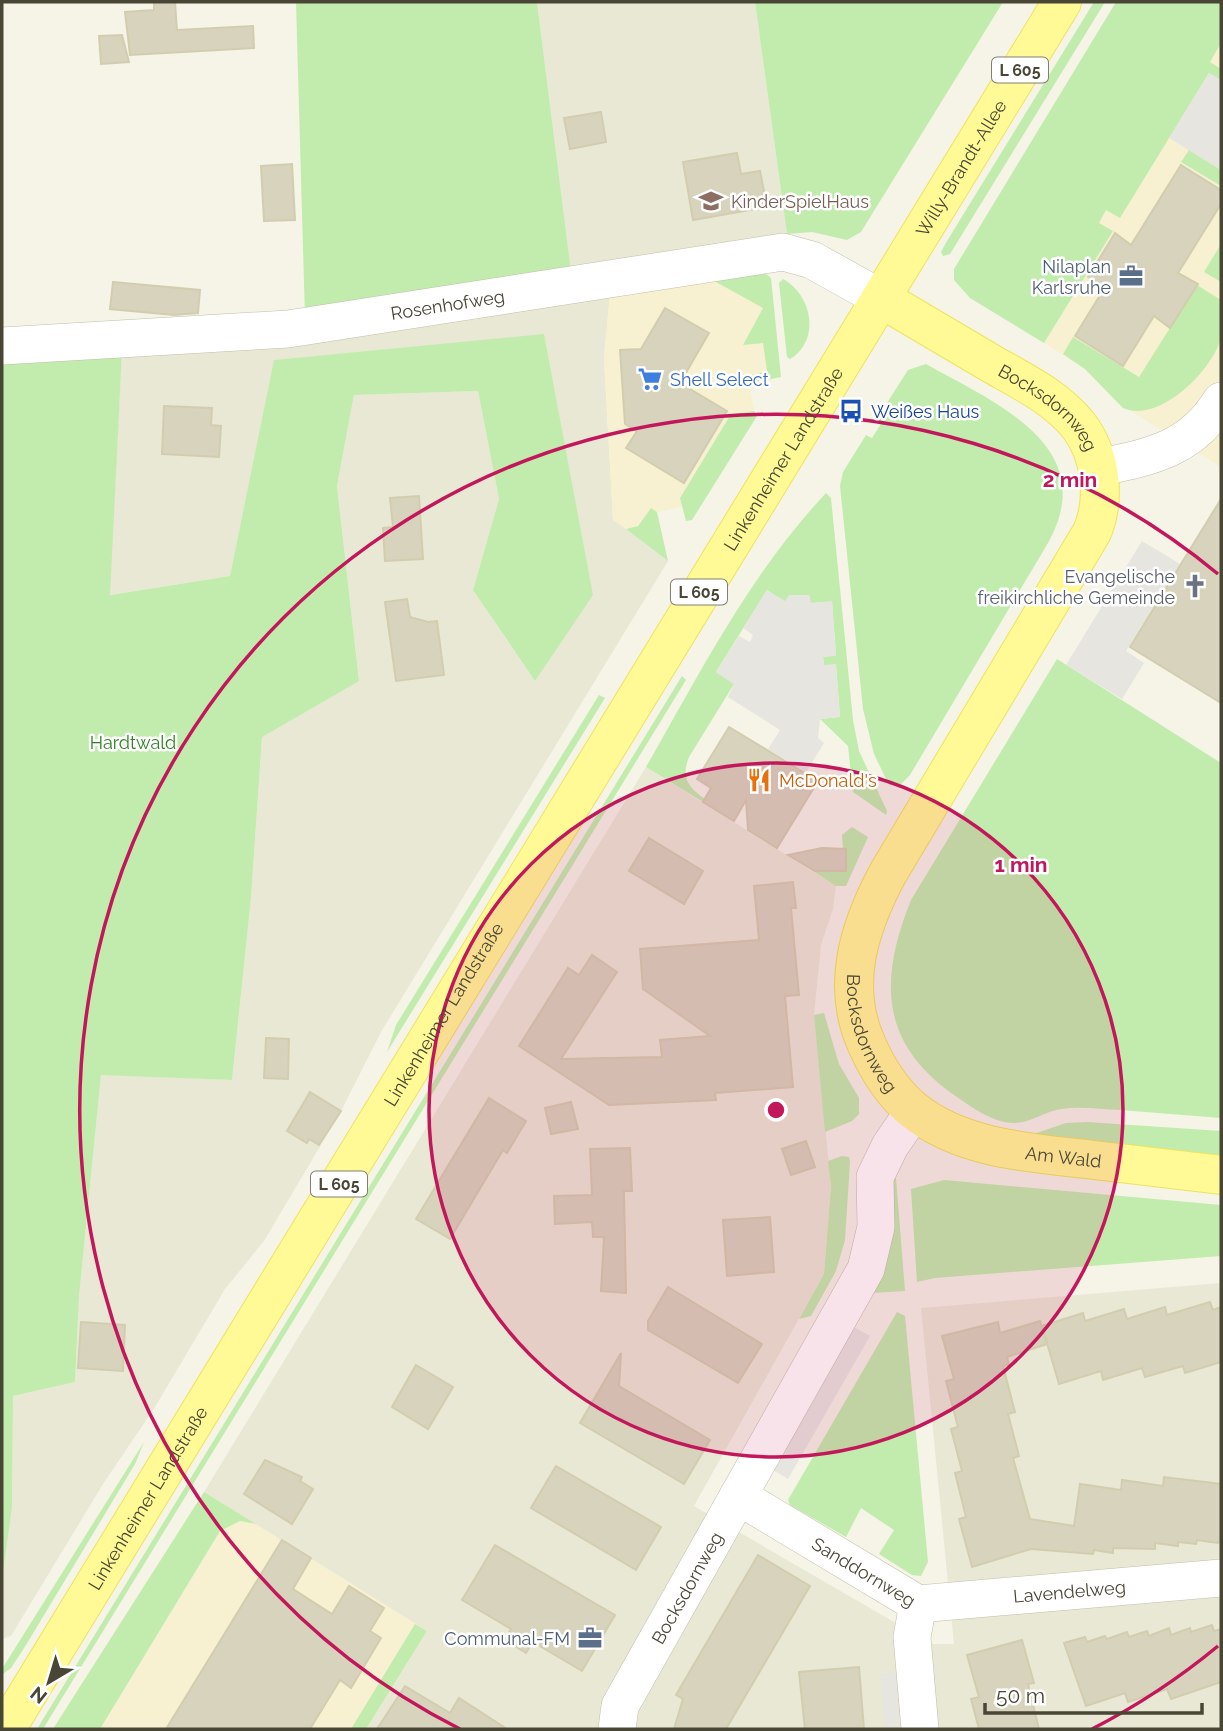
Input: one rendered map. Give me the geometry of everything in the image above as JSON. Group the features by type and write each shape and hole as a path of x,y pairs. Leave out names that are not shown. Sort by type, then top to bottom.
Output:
{"main road":[{"name":"Willy-Brandt-Allee","path":"882,299 1062,2"},
{"name":"Bocksdornweg","path":"882,299 1039,391 1067,413 1080,427 1097,468 1101,494 1098,518 1092,532 888,873 861,935 854,963 853,1003 863,1036 888,1085 914,1111"},
{"name":"Linkenheimer Landstraße","path":"6,1729 882,299"},
{"name":"Am Wald","path":"914,1111 945,1129 1016,1150 1221,1175"}],"street":[{"name":"Rosenhofweg","path":"2,346 288,329 772,253 812,260 882,299"},
{"path":"1097,468 1132,461 1175,446 1195,435 1221,401"},
{"name":"Bocksdornweg","path":"617,1729 620,1706 866,1269 876,1227 875,1177 890,1146 914,1111"},
{"name":"Sanddornweg","path":"738,1496 918,1604 912,1637 920,1729"},
{"name":"Lavendelweg","path":"918,1604 1221,1578"}],"shaded area":[{"path":"537,2 755,2 787,234 571,271"},
{"path":"1221,23 1221,467 1118,403 1085,369 1030,334"},
{"path":"1209,73 1221,80 1221,170 1169,138"},
{"path":"705,276 763,308 744,344 763,342 768,372 748,376 754,411 731,414 680,498 682,507 657,512 651,508 637,526 626,529 613,520 604,359 610,293"},
{"path":"610,293 604,359 613,519 668,561 381,1032 341,1111 264,1241 225,1289 155,1407 103,1484 11,1636 2,1639 2,1580 12,1508 13,1396 75,1382 79,1297 101,1074 232,1080 251,898 262,736 359,680 337,486 354,395 478,391 499,499 473,590 535,681 544,335 275,360 230,576 109,595 122,352"},
{"path":"1142,541 1180,564 1126,651 1144,663 1122,699 1066,665"},
{"path":"767,590 785,601 789,595 809,595 811,603 832,601 836,656 823,657 824,665 836,664 840,717 820,719 818,738 824,743 806,772 768,749 780,730 728,697 734,684 716,672 739,636 750,642 753,635 743,628"},
{"path":"646,767 836,886 833,909 821,945 814,1015 831,1186 824,1274 694,1506 932,1644 954,1644 921,1308 1221,1283 1221,1729 366,1729 427,1631 204,1492"},
{"path":"850,1325 870,1336 788,1479 768,1467"},
{"path":"204,1492 427,1631 366,1729 53,1729"},
{"path":"901,1672 906,1729 886,1729 880,1674"}],"green space":[{"path":"296,2 537,2 571,271 305,318"},
{"path":"755,2 1003,2 861,232 847,240 812,232 787,234"},
{"path":"1094,2 1105,2 950,254 943,256 941,252 947,241"},
{"path":"1116,2 1221,2 1221,43 1210,62 1221,69 1221,80 1209,73 1120,218 1106,210 1099,223 1113,231 1044,343 970,298 954,280 954,269"},
{"path":"1189,150 1221,170 1221,186 1181,162"},
{"path":"1221,244 1221,282 1204,272"},
{"path":"758,267 771,278 781,377 750,383 748,376 767,371 763,343 743,345 763,308 705,276"},
{"path":"783,279 801,296 809,318 806,341 800,351 790,359 787,357 779,283"},
{"path":"1197,285 1221,300 1221,338 1216,351 1196,379 1167,402 1137,411 1123,408 1085,369 1063,354 1073,337 1139,377"},
{"name":"Hardtwald","path":"544,334 593,595 535,681 473,590 499,499 478,391 354,395 337,486 359,681 262,737 251,898 232,1080 101,1075 79,1297 75,1382 13,1396 12,1508 2,1580 2,360 122,352 110,595 230,576 274,360"},
{"path":"926,364 1009,412 1033,432 1051,454 1061,480 1061,509 1048,543 910,775 899,786 889,785 874,754 863,709 840,486 843,472 866,435 872,438 881,424 876,420 908,370"},
{"path":"754,411 757,416 692,520 686,521 680,498 731,414"},
{"path":"826,493 831,498 853,720 859,751 887,811 886,815 853,792 848,746 820,719 840,717 836,665 824,666 823,657 836,655 832,602 810,603 809,595 785,602 767,590 716,672 734,684 689,757 686,776 694,790 705,799 703,802 646,767 707,659 750,590 799,524"},
{"path":"651,508 657,512 668,561 626,529 638,526"},
{"path":"1057,659 1221,763 1221,1118 1076,1108 1055,1110 1021,1122 999,1121 970,1106 931,1077 912,1055 900,1032 893,1009 891,984 894,957 911,900"},
{"path":"682,676 686,680 43,1729 37,1729"},
{"path":"599,695 605,698 387,1052 396,1025"},
{"path":"852,827 868,837 846,886 836,886 802,864 823,871 846,871 846,850 843,849 842,835"},
{"path":"824,1013 839,1064 859,1098 859,1114 852,1121 825,1132 814,1015"},
{"path":"1066,1123 1221,1131 1221,1159 1031,1135"},
{"path":"842,1156 849,1157 850,1162 845,1240 836,1271 811,1316 799,1319 824,1274 831,1186 828,1161"},
{"path":"896,1178 905,1291 872,1293 891,1179"},
{"path":"944,1180 1221,1205 1221,1256 935,1278 917,1282 911,1189"},
{"path":"897,1312 905,1316 928,1562 921,1576 912,1575 879,1554 894,1530 861,1508 846,1537 790,1505 788,1500"},
{"path":"144,1442 135,1464 26,1645 11,1668 3,1674 2,1669"},
{"path":"204,1492 256,1524 240,1521 220,1531 100,1729 53,1729"},
{"path":"415,1624 427,1631 366,1729 351,1729"}],"building":[{"path":"154,2 175,2 177,30 253,26 254,48 130,55 125,12 154,10"},
{"path":"122,35 129,62 101,64 99,36"},
{"path":"601,112 606,142 570,149 564,118"},
{"path":"737,153 741,174 760,171 767,207 693,220 683,162"},
{"path":"292,164 295,220 264,221 261,166"},
{"path":"1181,165 1221,190 1221,204 1178,273 1198,284 1170,328 1154,316 1123,366 1075,336 1105,287 1088,277 1115,233 1131,245"},
{"path":"113,282 200,290 198,313 174,315 110,309"},
{"path":"665,308 709,333 680,383 727,411 684,483 626,448 637,431 625,424 620,350 641,349"},
{"path":"164,406 212,408 211,425 221,426 219,457 162,454"},
{"path":"419,496 423,559 385,561 383,528 393,527 390,498"},
{"name":"Evangelische freikirchliche Gemeinde","path":"1221,499 1221,703 1130,647"},
{"path":"407,599 410,617 428,622 437,621 444,675 396,681 385,602"},
{"name":"McDonald's","path":"729,727 818,781 777,848 748,830 746,800 734,821 703,802 711,788 697,779"},
{"path":"649,838 703,871 684,904 629,871"},
{"path":"822,848 846,849 846,871 815,871 788,855"},
{"path":"793,882 796,908 791,908 799,995 785,996 793,1087 715,1093 716,1100 609,1105 519,1046 568,968 579,975 592,955 617,972 561,1059 662,1057 660,1040 710,1036 643,989 640,949 759,940 754,886"},
{"path":"266,1038 289,1039 288,1079 264,1078"},
{"path":"310,1092 341,1111 319,1145 309,1139 307,1143 287,1131"},
{"path":"489,1098 526,1121 507,1153 503,1150 450,1239 416,1219"},
{"path":"571,1102 578,1129 551,1134 545,1108"},
{"path":"806,1141 815,1167 791,1175 782,1149"},
{"path":"630,1148 632,1191 624,1191 626,1293 601,1291 604,1237 593,1237 592,1222 555,1224 554,1196 592,1195 590,1149"},
{"path":"770,1217 774,1272 727,1276 723,1220"},
{"path":"668,1287 762,1344 738,1383 648,1330 648,1321"},
{"path":"1210,1302 1213,1310 1221,1307 1221,1362 1185,1373 1183,1366 1145,1377 1142,1368 1103,1380 1101,1371 1059,1384 1042,1326 1083,1313 1085,1321 1124,1309 1127,1319 1165,1307 1167,1315"},
{"path":"1040,1321 1047,1344 1007,1357 1009,1365 1003,1366 1015,1412 1008,1414 1019,1456 1013,1458 1030,1519 1074,1526 1080,1484 1121,1490 1122,1480 1163,1486 1164,1477 1221,1484 1221,1540 1218,1543 1197,1540 1196,1544 1178,1542 1178,1546 1155,1543 1155,1549 1113,1548 1113,1553 1094,1550 1093,1554 1031,1549 972,1567 959,1519 966,1517 955,1473 962,1471 951,1429 958,1427 946,1381 954,1379 942,1336 998,1322 1000,1333"},
{"path":"81,1322 125,1325 123,1371 78,1368"},
{"path":"621,1353 619,1386 710,1440 684,1484 580,1423"},
{"path":"416,1365 453,1387 428,1429 392,1407"},
{"path":"265,1460 302,1477 300,1481 313,1489 292,1524 244,1494"},
{"path":"556,1466 661,1527 636,1570 531,1508"},
{"path":"282,1540 311,1558 293,1589 332,1614 349,1586 384,1608 370,1631 381,1638 351,1688 340,1680 310,1729 166,1729"},
{"path":"495,1545 615,1615 582,1671 533,1642 526,1653 505,1640 511,1629 462,1600"},
{"path":"758,1555 810,1586 726,1729 674,1729 683,1699 676,1695"},
{"path":"1212,1625 1214,1631 1221,1629 1221,1682 1171,1699 1167,1689 1128,1702 1125,1693 1086,1706 1064,1643 1085,1637 1087,1642 1105,1636 1107,1639 1127,1632 1129,1637 1147,1631 1149,1636 1169,1628 1171,1635 1190,1628 1191,1632"},
{"path":"1022,1640 1034,1683 1028,1684 1039,1729 979,1729 971,1699 979,1697 967,1655"},
{"path":"859,1667 864,1729 805,1729 799,1672"},
{"path":"405,1686 450,1713 459,1698 507,1729 377,1729"}],"place":[{"name":"KinderSpielHaus","path":"711,201"},
{"name":"Nilaplan Karlsruhe","path":"1131,276"},
{"name":"Shell Select","path":"650,379"},
{"name":"Weißes Haus","path":"851,411"},
{"name":"Evangelische freikirchliche Gemeinde","path":"1195,586"},
{"name":"McDonald's","path":"759,780"},
{"name":"Communal-FM","path":"590,1638"}]}
